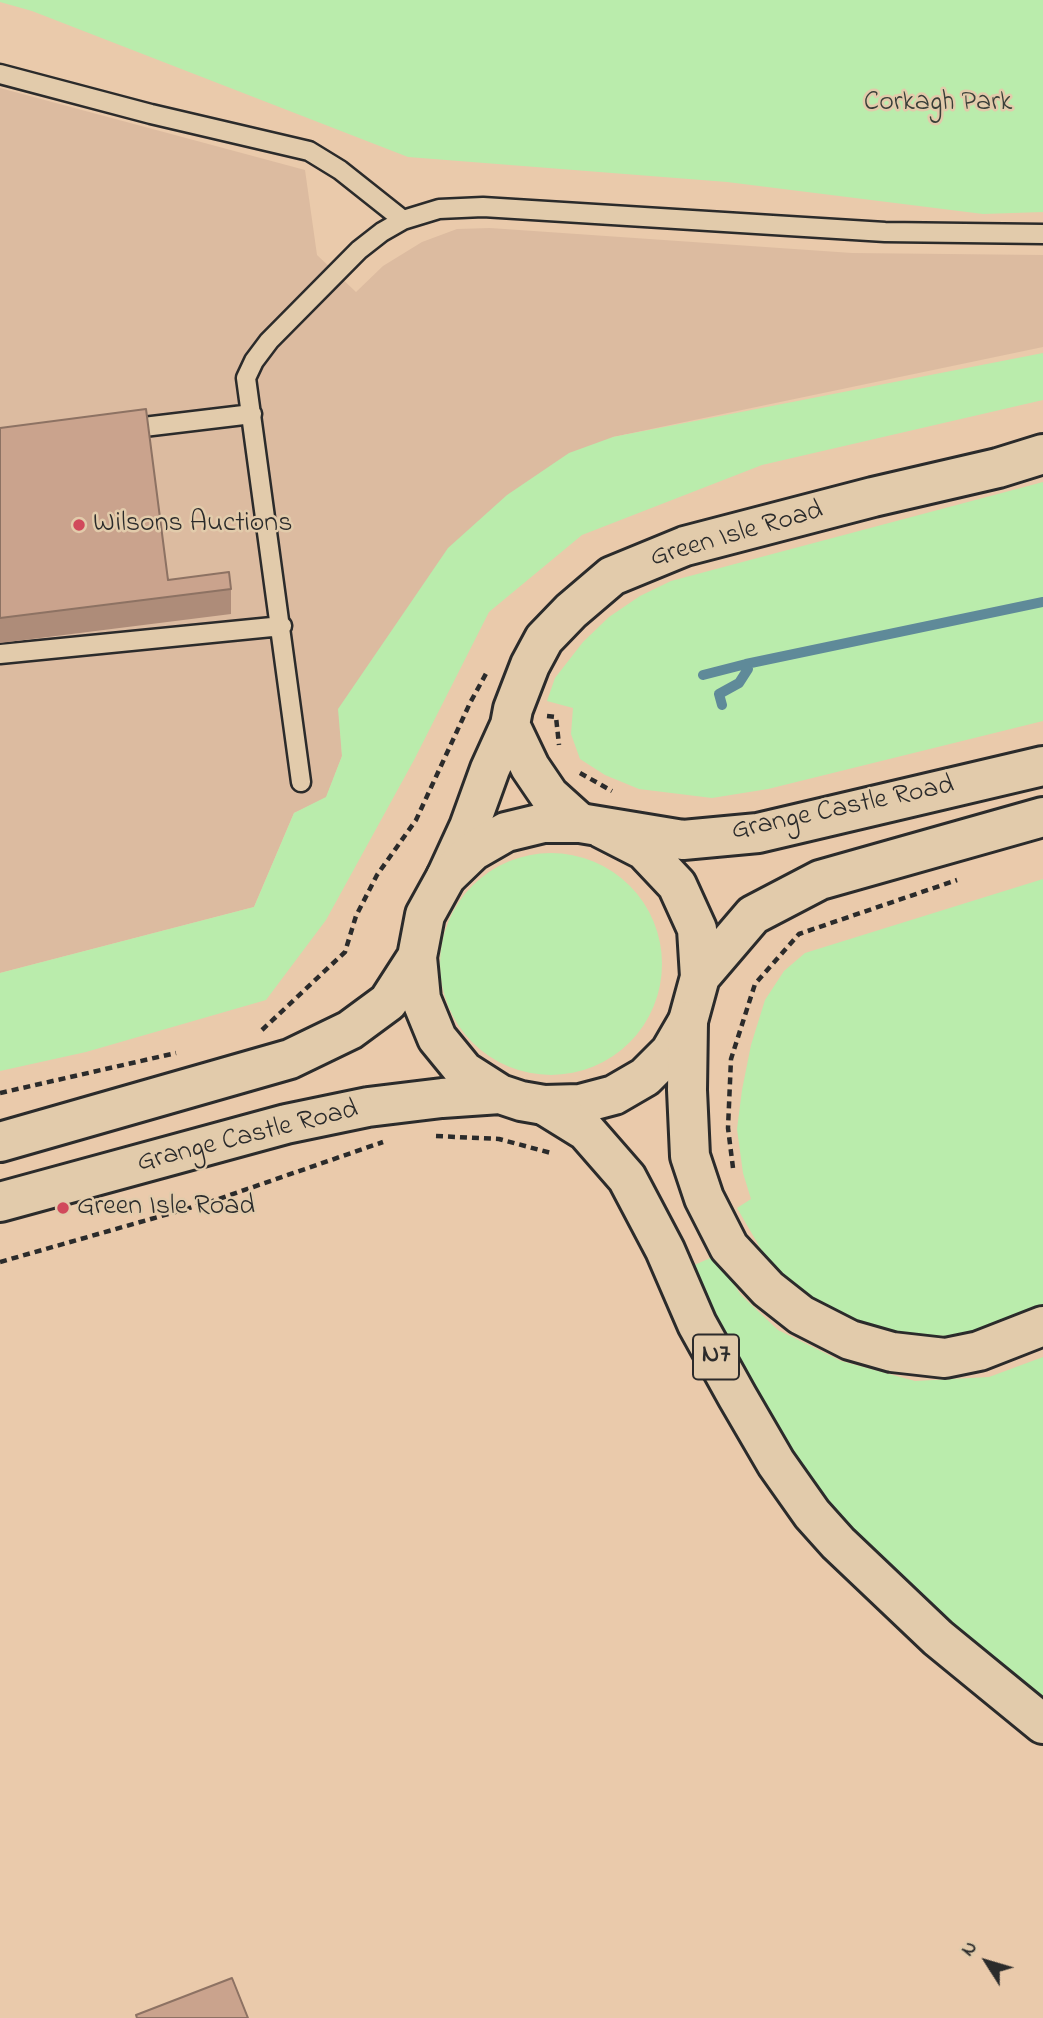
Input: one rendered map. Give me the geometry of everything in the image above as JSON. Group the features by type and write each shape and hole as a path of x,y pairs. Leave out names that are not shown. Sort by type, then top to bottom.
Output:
{"main road":[{"name":"Green Isle Road","path":"446,877 510,724 530,665 544,639 571,611 612,576 685,546 998,468 1043,454"},
{"path":"510,724 530,767 549,795 590,825"},
{"name":"Grange Castle Road","path":"590,825 644,850 677,885 697,929 700,976 688,1021 670,1052 645,1077 614,1095 580,1104 544,1105 521,1101 500,1094 464,1071 437,1038 421,999 417,957 425,915 446,877 473,850 506,832 543,823 590,825 683,839 758,833 1043,766"},
{"name":"Grange Castle Road","path":"700,976 753,915 820,880 1043,817"},
{"name":"Grange Castle Road","path":"0,1142 290,1059 350,1030 387,1002 417,957"},
{"path":"688,1021 687,1090 691,1156 704,1198 730,1247 768,1289 801,1315 837,1334 892,1352 945,1358 979,1351 1043,1326"},
{"name":"Grange Castle Road","path":"0,1202 286,1124 368,1107 500,1094"},
{"name":"N7","path":"544,1105 586,1131 627,1178 665,1250 697,1324 730,1384 776,1463 812,1514 838,1543 938,1638 1043,1724"}],"lane":[{"path":"0,74 151,114 309,151 340,170 403,220"},
{"path":"301,782 282,626 246,378 254,361 269,341 359,250 382,232 403,220 439,209 483,207 885,232 1043,234"},
{"path":"106,431 252,414"},
{"path":"0,654 282,626"}],"path":[{"path":"556,717 560,747"},
{"path":"573,769 619,795"},
{"path":"734,1178 728,1128 731,1059 755,984 799,934 965,877"},
{"path":"431,1136 499,1139 563,1156"},
{"path":"0,1262 206,1203 393,1139"}],"shaded area":[{"path":"0,88 305,170 317,255 356,292 383,266 422,242 457,229 490,228 852,253 1043,255 1043,347 613,437 339,709 342,756 326,798 294,813 254,907 0,973"}],"green space":[{"name":"Corkagh Park","path":"0,0 1043,0 1043,212 983,214 727,182 408,157"},
{"path":"1043,353 1043,400 762,465 582,535 489,612 414,760 326,920 266,1000 86,1052 0,1071 0,973 254,907 294,813 326,797 342,756 338,709 448,548 507,495 569,453 613,437"},
{"path":"1043,482 1043,721 768,789 712,798 639,789 605,775 580,759 571,734 573,708 547,701 555,678 583,642 609,617 640,596 671,581"},
{"path":"551,853 573,855 603,866 621,878 637,894 649,912 657,932 662,964 660,986 649,1016 637,1034 621,1050 603,1062 583,1070 551,1075 529,1073 499,1062 481,1050 465,1034 453,1016 445,996 440,964 442,942 453,912 465,894 481,878 499,866 519,858"},
{"path":"1043,879 1043,1309 1003,1327 947,1336 893,1333 842,1316 801,1290 765,1256 737,1208 751,1199 743,1173 737,1129 751,1045 765,1000 784,971 805,953"},
{"path":"715,1256 741,1295 778,1330 841,1361 915,1381 989,1377 1043,1357 1043,1704 925,1607 846,1526 792,1455 692,1266"}],"building":[{"name":"Wilsons Auctions","path":"146,409 168,580 229,572 231,589 0,618 0,428"},
{"path":"232,1978 248,2018 137,2018 136,2015"}],"waterway":[{"path":"703,675 1043,602"},
{"path":"722,705 719,694 739,683 748,669 746,664"}],"place":[{"name":"Wilsons Auctions","path":"79,525"},
{"name":"Green Isle Road","path":"63,1208"}]}
